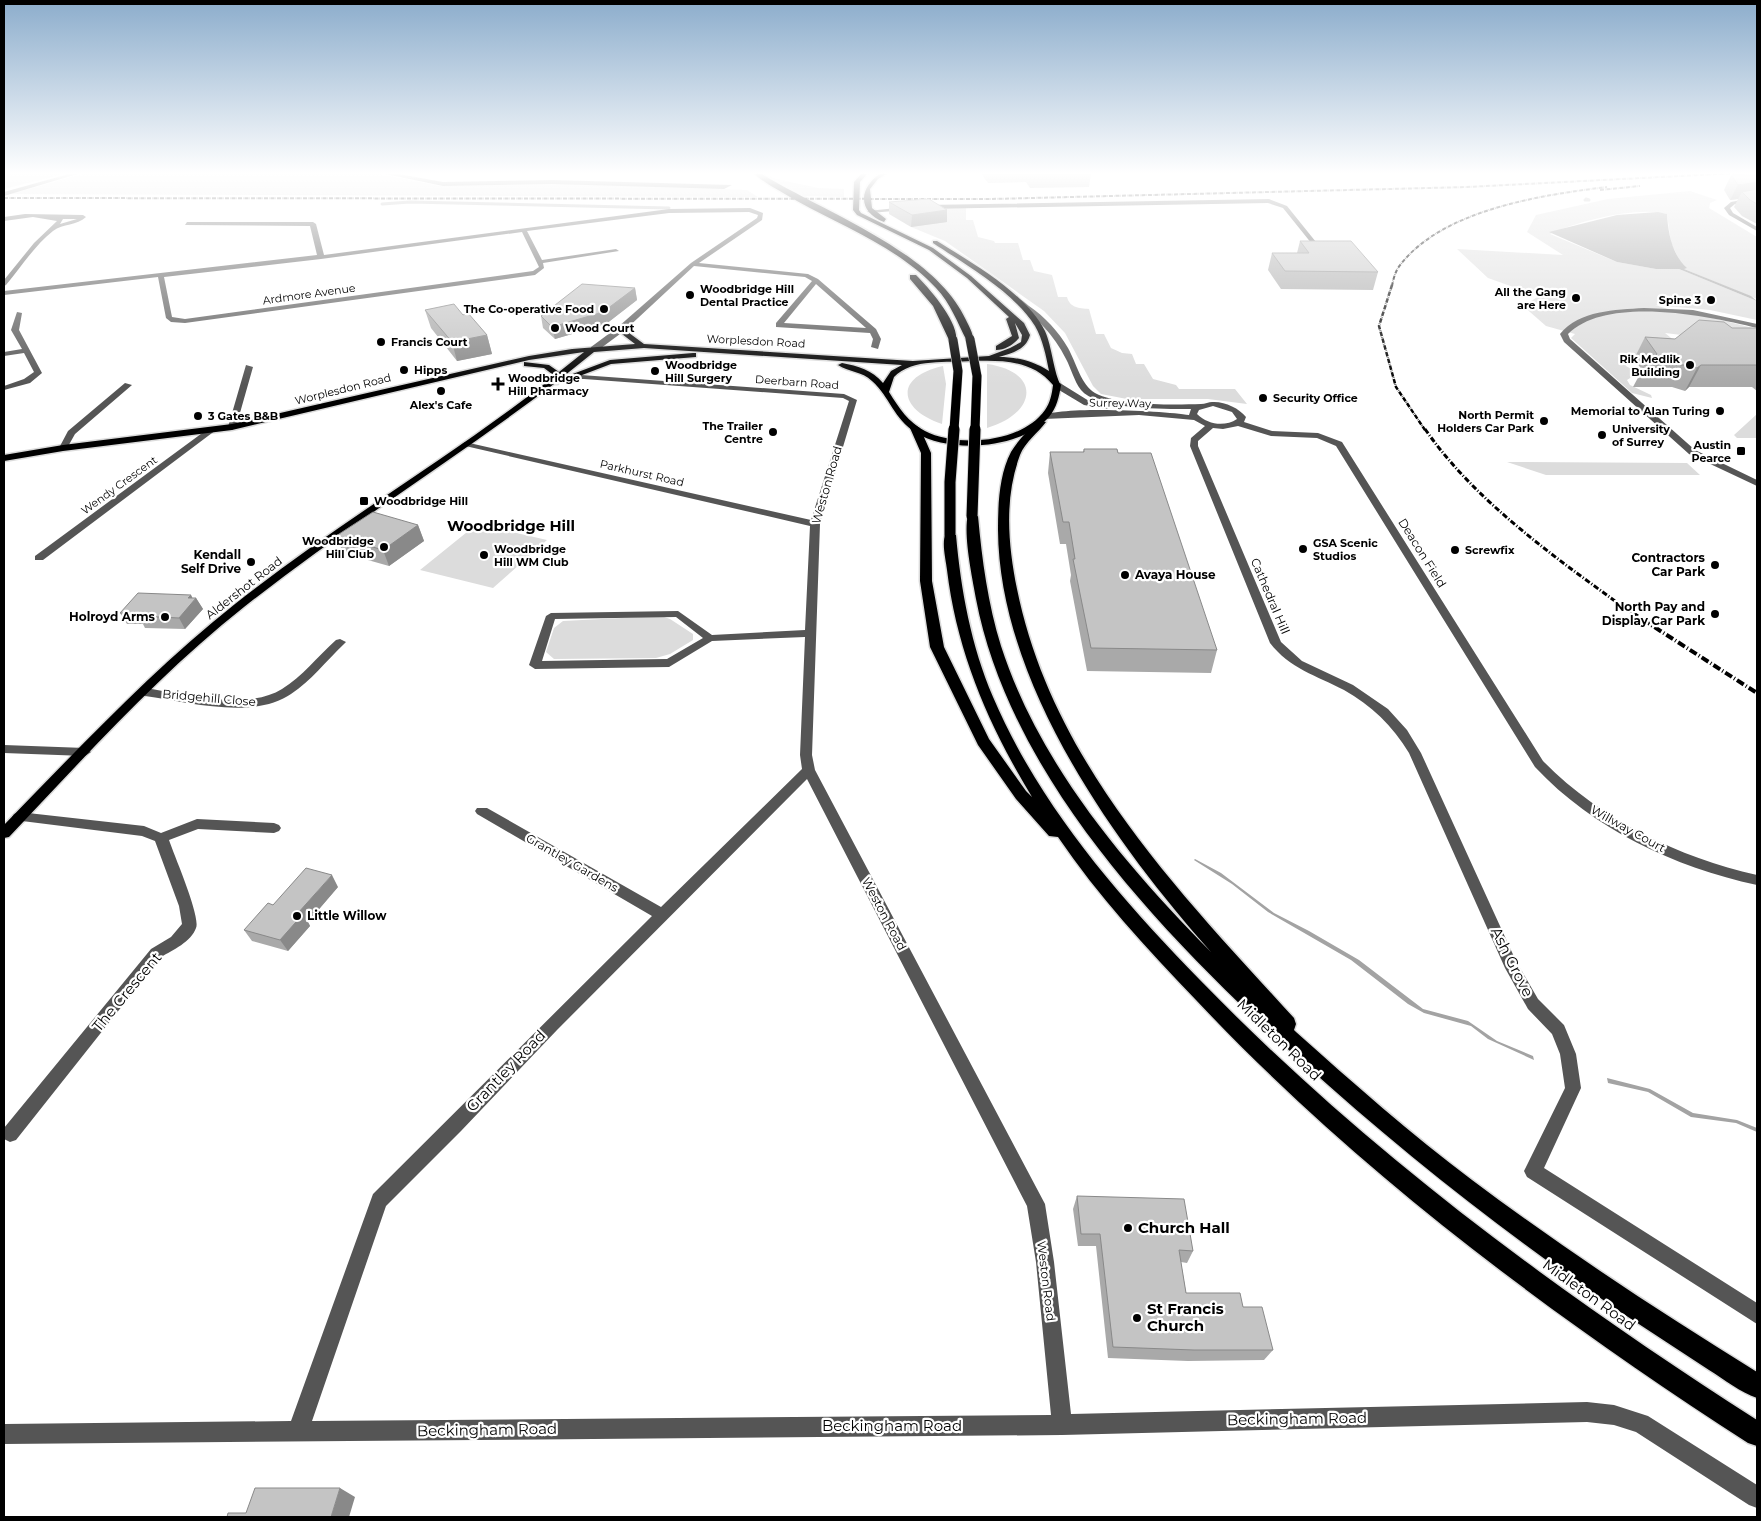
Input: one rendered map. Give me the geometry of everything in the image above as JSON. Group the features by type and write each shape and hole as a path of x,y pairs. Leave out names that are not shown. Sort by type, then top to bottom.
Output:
{"highway":[{"path":"862,243 880,254"},
{"name":"Midleton Road","path":"876,243 912,264 950,300 970,339 976,376 972,516 980,584 1000,662 1032,732 1079,808 1128,871 1189,940 1248,1000 1340,1084 1434,1163 1503,1216 1641,1311 1757,1386"},
{"name":"Midleton Road","path":"909,274 934,299 948,323 953,340 958,371 950,482 950,535 960,610 970,648 988,700 1004,734 1040,795 1100,880 1188,980 1248,1041 1337,1124 1446,1216 1590,1323 1757,1434"},
{"path":"1043,420 1016,452 1004,495 1003,540 1010,587 1024,637 1056,717 1099,796 1144,861 1340,1084"},
{"path":"915,428 926,453 926,582 941,658 983,741 1021,795 1100,880"}],"main road":[{"path":"919,243 931,249 969,277 1022,325 1025,340 1014,350 981,358"},
{"path":"915,428 945,440 977,444 1008,438 1043,420 1053,403 1056,382 1039,326 1004,292 968,264 936,243"},
{"path":"849,358 902,359 992,351 1006,345 1016,336 1007,312"},
{"path":"621,329 631,339 644,346"},
{"name":"Worplesdon Road","path":"4,458 63,448 232,427 529,358 594,349 644,346 849,358 878,363 912,364 981,358"},
{"path":"555,382 594,349"},
{"name":"Worplesdon Road","path":"480,370 583,358 649,354 693,355 851,367 870,375 886,390 906,422 915,428"},
{"path":"555,382 610,362 693,355"},
{"path":"981,358 1011,360 1031,365 1056,382"},
{"path":"527,364 543,365 551,368 556,373 555,382"},
{"path":"886,390 885,384 890,377 898,370 912,364"},
{"name":"Aldershot Road","path":"4,833 187,650 259,591 354,520 555,382"}],"street":[{"path":"4,284 37,243"},
{"path":"318,243 321,257"},
{"path":"4,293 161,276 426,243"},
{"path":"530,243 540,262 616,251"},
{"path":"594,349 621,329 693,264 724,243"},
{"path":"1314,243 1318,248"},
{"name":"Ardmore Avenue","path":"161,276 169,318 173,321 185,321 523,275 539,272 542,267 540,262"},
{"path":"693,264 806,275 816,280 874,331 877,338 874,347"},
{"path":"816,280 779,325 874,331"},
{"name":"Surrey Way","path":"1004,292 1046,322 1058,336 1084,389 1090,394 1104,400 1167,406"},
{"path":"1757,326 1691,312 1650,311 1592,316 1569,327 1564,334 1567,340 1692,452 1757,483"},
{"path":"4,388 27,381 38,373 15,330 19,314"},
{"path":"4,354 25,351"},
{"path":"232,427 249,367"},
{"path":"599,378 607,371"},
{"name":"Deerbarn Road","path":"584,377 646,384 844,396"},
{"name":"Surrey Way","path":"1056,382 1087,403 1099,406 1222,405 1235,410 1242,417 1238,423"},
{"path":"63,448 71,433 128,385"},
{"name":"Weston Road","path":"844,396 853,400 815,524 806,754 809,770 1036,1204 1062,1425"},
{"path":"1195,418 1193,410 1199,406"},
{"name":"Surrey Way","path":"1043,420 1078,414 1178,415 1195,418 1211,425"},
{"path":"1211,425 1226,426 1238,423"},
{"name":"Deacon Field","path":"1238,423 1271,433 1318,436 1339,444 1539,764"},
{"name":"Cathedral Hill","path":"1211,425 1198,435 1194,440 1194,446 1276,643 1298,664 1349,688 1384,712 1403,733 1415,754"},
{"name":"Wendy Crescent","path":"39,558 212,430"},
{"name":"Parkhurst Road","path":"465,445 815,524"},
{"path":"710,638 678,614 552,616 535,664 669,662 710,638 810,633"},
{"name":"Bridgehill Close","path":"145,692 230,703 262,703 285,693 340,642"},
{"path":"4,749 85,752"},
{"name":"Ash Grove","path":"1415,754 1510,964 1533,1004 1558,1030 1568,1054 1573,1088 1533,1171 1757,1314"},
{"name":"Willway Court","path":"1539,764 1582,804 1656,847 1733,876 1757,880"},
{"name":"Grantley Road","path":"298,1432 378,1200 662,914 809,770"},
{"name":"Grantley Gardens","path":"482,811 662,914"},
{"path":"19,817 144,831 161,838 197,824 274,828"},
{"name":"The Crescent","path":"10,1134 156,953 176,941 190,926 186,906 161,838"},
{"name":"Beckingham Road","path":"4,1434 1062,1425 1587,1412 1614,1415 1641,1423 1757,1497"}],"shaded area":[{"path":"948,243 1018,243 1023,260 1030,260 1034,271 1052,275 1058,297 1067,297 1070,303 1078,308 1089,309 1096,334 1104,334 1111,348 1122,353 1132,354 1136,364 1144,364 1153,379 1176,385 1179,389 1235,389 1247,404 1208,399 1127,399 1101,394 1093,386 1065,333 1044,311"},
{"path":"1544,243 1571,243 1617,262 1656,269 1679,269 1757,301 1757,320 1710,310 1655,305 1685,314 1709,317 1757,329 1715,339 1665,333 1676,342 1625,361 1626,366 1638,373 1627,380 1630,385 1651,395 1652,398 1632,393 1571,338 1575,334 1546,326 1523,306 1539,296 1488,278 1457,249 1563,255"},
{"path":"1574,243 1672,243 1678,257 1687,268 1684,269 1751,296 1757,301 1679,269 1656,269 1617,262"},
{"path":"1671,243 1757,243 1757,299 1684,269"},
{"path":"987,364 1005,368 1018,375 1025,384 1026,394 1023,404 1016,413 1003,422 987,428"},
{"path":"943,366 946,384 942,424 927,418 917,410 910,402 908,394 910,385 916,378 927,371"},
{"path":"1757,414 1757,438 1737,438 1734,435"},
{"path":"1507,462 1687,463 1700,475 1546,475"},
{"name":"Woodbridge Hill WM Club","path":"477,524 547,540 493,588 420,570"},
{"path":"661,616 670,619 693,634 693,640 670,654 656,658 554,659 546,652 554,628 563,621"},
{"path":"1195,859 1221,873 1274,913 1359,960 1423,1009 1468,1021 1497,1041 1533,1056 1534,1060 1488,1039 1471,1026 1424,1013 1408,1004 1351,960 1268,912 1232,884"},
{"path":"1607,1078 1650,1089 1693,1113 1737,1120 1757,1128 1757,1132 1736,1123 1691,1117 1648,1092 1608,1083"}],"building":[{"path":"1301,243 1353,243 1378,272 1285,271 1272,253 1309,253"},
{"path":"582,284 635,288 603,312 552,327 541,316"},
{"path":"454,304 463,315 468,313 487,335 452,342 425,310"},
{"path":"1699,320 1724,322 1732,328 1757,328 1757,365 1701,365 1697,368 1684,365 1644,365 1657,354 1645,337 1675,339"},
{"name":"Avaya House","path":"1084,449 1117,449 1118,453 1151,453 1217,650 1091,648 1073,559 1075,559 1069,522 1063,522 1050,452 1084,452"},
{"path":"373,512 418,525 383,550 336,536"},
{"path":"138,593 191,595 188,598 196,598 179,618 138,616 142,613 120,613"},
{"path":"306,868 332,875 298,913 303,914 280,940 244,930 268,903 273,905"},
{"path":"1077,1196 1184,1199 1193,1251 1179,1250 1186,1293 1240,1293 1243,1307 1262,1307 1273,1350 1113,1347 1100,1234 1081,1234"},
{"path":"255,1488 340,1488 331,1517 227,1517 228,1513 246,1513"}],"railway":[{"path":"1392,286 1398,268 1416,248 1423,243"},
{"path":"1392,285 1379,326 1396,387 1425,430"},
{"path":"1425,429 1469,482 1494,506 1549,552 1633,614"},
{"path":"1631,612 1757,693"}],"place":[{"name":"Woodbridge Hill Dental Practice","path":"690,295"},
{"name":"All the Gang are Here","path":"1576,298"},
{"name":"Spine 3","path":"1711,300"},
{"name":"The Co-operative Food","path":"604,309"},
{"name":"Wood Court","path":"555,328"},
{"name":"Francis Court","path":"381,342"},
{"name":"Rik Medlik Building","path":"1690,365"},
{"name":"Hipps","path":"404,370"},
{"name":"Woodbridge Hill Surgery","path":"655,371"},
{"name":"Woodbridge Hill Pharmacy","path":"498,384"},
{"name":"Alex's Cafe","path":"441,391"},
{"name":"Security Office","path":"1263,398"},
{"name":"Memorial to Alan Turing","path":"1720,411"},
{"name":"3 Gates B&B","path":"198,416"},
{"name":"North Permit Holders Car Park","path":"1544,421"},
{"name":"The Trailer Centre","path":"773,432"},
{"name":"University of Surrey","path":"1602,435"},
{"name":"Austin Pearce","path":"1741,451"},
{"name":"Woodbridge Hill","path":"364,501"},
{"name":"Woodbridge Hill Club","path":"384,547"},
{"name":"GSA Scenic Studios","path":"1303,549"},
{"name":"Screwfix","path":"1455,550"},
{"name":"Woodbridge Hill WM Club","path":"484,555"},
{"name":"Kendall Self Drive","path":"251,562"},
{"name":"Contractors Car Park","path":"1715,565"},
{"name":"Avaya House","path":"1125,575"},
{"name":"North Pay and Display Car Park","path":"1715,614"},
{"name":"Holroyd Arms","path":"165,617"},
{"name":"Little Willow","path":"297,916"},
{"name":"Church Hall","path":"1128,1228"},
{"name":"St Francis Church","path":"1137,1318"}],"district":[{"name":"Woodbridge Hill","path":"511,526"}]}
